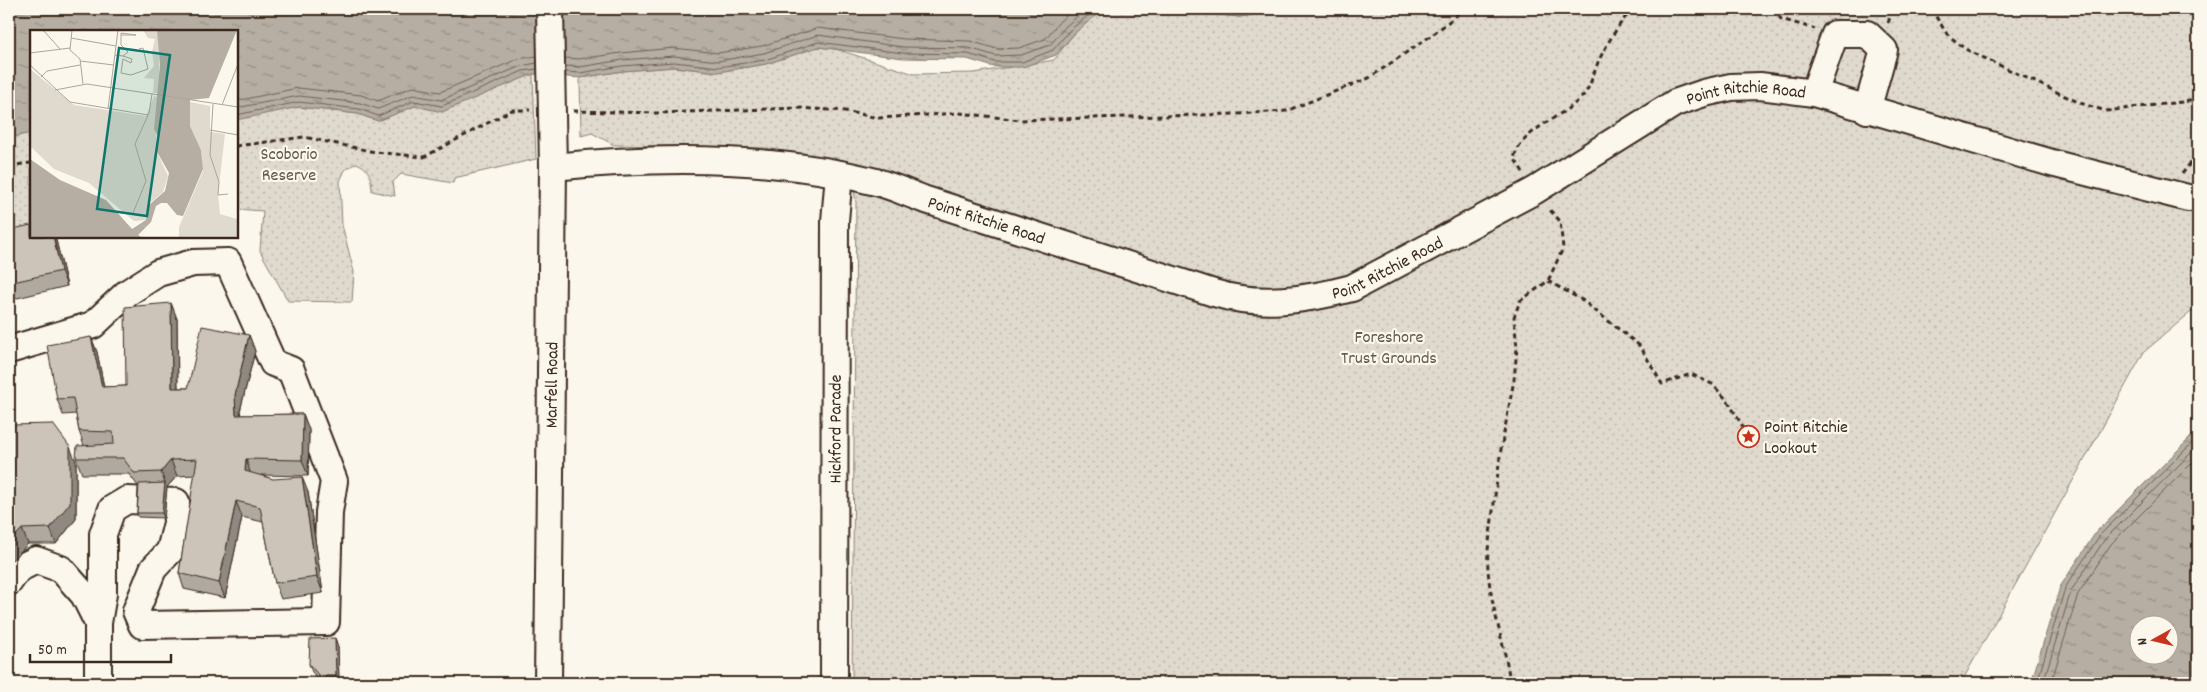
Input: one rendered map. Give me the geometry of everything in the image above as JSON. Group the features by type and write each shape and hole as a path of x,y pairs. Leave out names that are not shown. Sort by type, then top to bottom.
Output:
{"street":[{"name":"Marfell Road","path":"548,683 553,167 550,9"},
{"path":"1814,94 1835,34 1866,34 1884,50 1867,110"},
{"name":"Point Ritchie Road","path":"553,167 696,160 794,167 839,174 881,183 923,199 1214,293 1242,300 1264,301 1298,299 1352,288 1534,191 1675,103 1704,93 1731,87 1760,86 1814,94 2055,164 2188,198"},
{"name":"Hickford Parade","path":"834,683 835,231 839,174"},
{"path":"9,350 93,325 128,293 158,273 193,263 228,262 273,362 291,370 334,481 329,512 326,622 142,625 136,611 153,569 170,551 177,523 176,502 127,500 112,509 103,534 103,594 98,623 98,683"},
{"path":"9,582 18,569 36,560 61,569 84,595 98,623"}],"path":[{"path":"238,146 304,137 375,152 424,157 512,110 552,99 658,113 798,108 845,111 878,118 960,113 1020,120 1286,111 1369,78 1435,32 1464,9"},
{"path":"1510,683 1494,612 1487,564 1501,449 1514,380 1517,348 1514,317 1520,301 1548,281 1563,248 1560,221 1534,191 1514,158 1518,146 1538,128 1582,97 1620,23 1632,9"},
{"path":"1773,9 1781,19 1807,28 1835,34"},
{"path":"1888,23 1893,9"},
{"path":"1923,9 1932,10 1947,34 1965,49 2080,102 2106,111 2198,100"},
{"path":"9,166 30,163"},
{"path":"1548,281 1582,300 1640,346 1662,384 1691,374 1712,384 1728,401 1748,436"}],"green space":[{"name":"Foreshore Trust Grounds","path":"1112,9 1156,9 1240,17 1288,9 2044,9 2049,14 2198,13 2198,306 2144,352 1961,683 852,683 856,202 849,163 765,148 614,145 592,133 581,136 580,78 623,71 674,67 718,72 766,64 818,47 836,49 914,74 974,73 1054,60 1072,36 1086,22 1094,16"},
{"name":"Scoborio Reserve","path":"533,74 536,159 454,178 453,183 401,174 393,182 395,196 372,191 367,170 356,163 345,170 340,181 342,225 354,272 352,302 288,301 260,251 263,211 238,209 238,118 299,107 358,114 378,121 415,106 442,111"},
{"path":"30,133 30,235 9,240 9,137"}],"water":[{"path":"9,9 1112,9 1101,11 1074,34 1056,55 1023,67 994,67 967,59 903,58 818,47 766,64 718,72 674,67 623,71 580,78 533,74 442,112 415,106 378,121 358,114 299,107 238,120 238,30 30,30 30,133 9,138"},
{"path":"1156,9 1288,9 1240,17"},
{"path":"2099,9 2198,9 2198,15 2105,11"},
{"path":"2198,430 2198,683 2031,683 2060,587 2096,532"}],"building":[{"path":"30,225 30,238 53,238 61,271 9,283 9,230"},
{"path":"171,303 172,388 188,388 202,326 249,335 235,395 236,415 303,414 302,460 246,459 245,471 273,479 302,477 317,577 275,583 260,507 236,501 219,583 179,573 197,459 171,460 161,472 134,473 123,458 76,458 77,446 114,444 113,432 79,431 73,398 57,399 47,345 91,337 102,387 126,386 125,307"},
{"path":"53,424 70,447 70,503 50,528 22,529 9,542 9,425"},
{"path":"165,483 162,513 137,513 139,484"},
{"path":"335,638 336,676 319,676 309,664 310,639"}],"place":[{"name":"Point Ritchie Lookout","path":"1748,436"}]}
